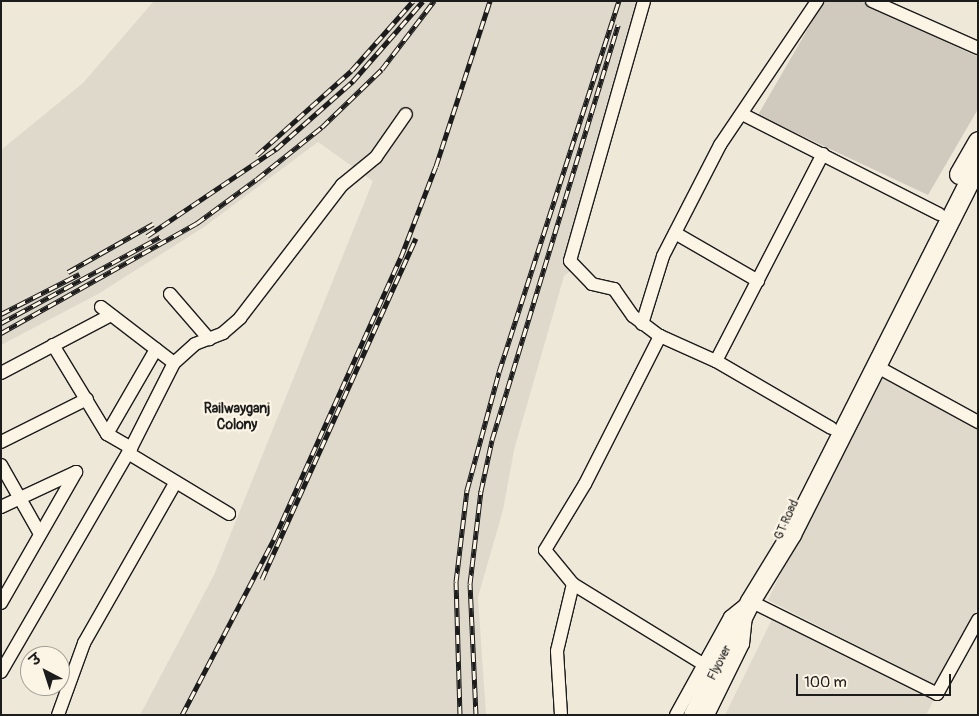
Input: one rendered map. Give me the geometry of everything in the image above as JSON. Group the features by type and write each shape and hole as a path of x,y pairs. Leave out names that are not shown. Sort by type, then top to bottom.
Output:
{"highway":[{"name":"GT Road","path":"774,558 791,534 874,365 971,175 978,141"},
{"name":"GT Road","path":"774,558 780,533 939,214 971,175"},
{"name":"Flyover","path":"693,715 774,558"}],"street":[{"path":"644,1 570,261 592,284 614,289 642,324 660,336 716,361 831,428"},
{"path":"642,324 663,256 720,145 817,1"},
{"path":"872,1 978,48"},
{"path":"1,672 130,450 174,363 240,318 342,185 376,157 406,114"},
{"path":"742,114 939,214"},
{"path":"716,361 823,154"},
{"path":"676,233 758,281"},
{"path":"170,294 209,338"},
{"path":"1,373 53,345 106,311 174,363"},
{"path":"660,336 585,484 545,550 573,584 703,664"},
{"path":"53,345 107,434 176,482 228,514"},
{"path":"107,434 156,349"},
{"path":"874,365 978,422"},
{"path":"1,442 87,399"},
{"path":"1,466 40,534"},
{"path":"1,507 76,472 2,598"},
{"path":"58,715 84,643 176,482"},
{"path":"561,715 557,651 573,584"},
{"path":"748,606 937,694 978,620"},
{"path":"676,715 730,616 748,606"},
{"path":"708,715 743,644 748,606"}],"shaded area":[{"path":"154,1 646,1 574,268 564,276 514,450 503,510 478,597 486,715 140,715 214,575 373,181 318,142 204,227 98,294 1,345 1,150 83,83"},
{"path":"824,1 860,1 978,57 978,109 928,195 758,115"},
{"path":"877,373 978,430 978,607 936,686 768,600"},
{"path":"773,617 937,694 926,715 725,715"}],"railway":[{"path":"257,155 352,70 413,1"},
{"path":"147,236 276,149 353,81 423,1"},
{"path":"1,333 197,223 257,179 322,127 382,69 434,1"},
{"path":"182,715 275,537 401,257 436,166 490,1"},
{"path":"460,715 456,582 467,490 499,372 619,1"},
{"path":"476,715 470,584 481,491 492,440 618,25"},
{"path":"68,272 153,224"},
{"path":"1,323 160,237"},
{"path":"262,579 416,238"},
{"path":"1,314 79,274"}],"district":[{"name":"Railwayganj Colony","path":"237,418"}]}
